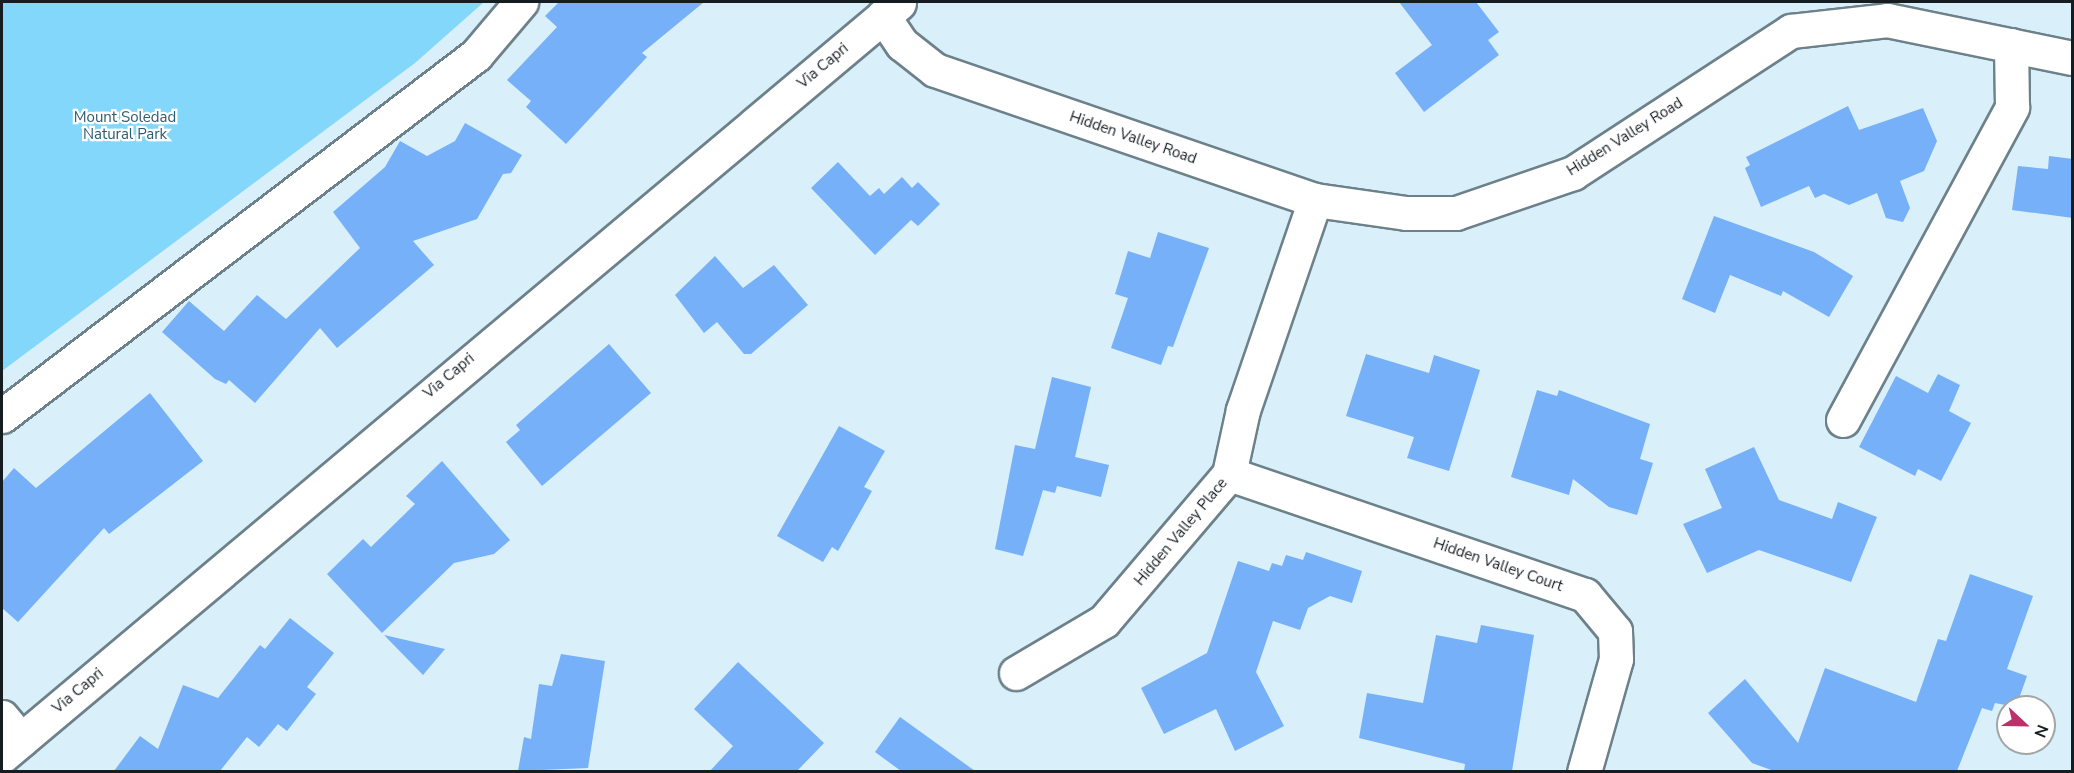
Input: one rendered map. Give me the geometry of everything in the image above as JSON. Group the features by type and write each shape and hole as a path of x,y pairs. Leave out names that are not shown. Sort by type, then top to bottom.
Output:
{"street":[{"path":"2,416 476,55 521,2"},
{"name":"Hidden Valley Road","path":"891,9 902,44 935,70 1315,200 1356,210 1456,213 1515,196 1574,172 1791,31 1887,20 2073,58"},
{"name":"Via Capri","path":"8,737 891,9"},
{"path":"1843,420 2012,107 2011,45"},
{"name":"Hidden Valley Place","path":"1016,673 1104,621 1229,474 1243,410 1315,200"},
{"name":"Hidden Valley Court","path":"1229,474 1585,595 1615,631 1616,658 1584,771"}],"green space":[{"name":"Mount Soledad Natural Park","path":"2,2 484,2 415,63 2,371"}],"building":[{"path":"559,2 704,2 642,53 647,57 566,144 526,107 531,101 507,80 557,27 545,16"},
{"path":"1399,2 1476,2 1499,32 1488,40 1499,55 1424,112 1395,73 1432,45"},
{"path":"1848,106 1859,130 1923,108 1937,141 1924,171 1900,181 1910,208 1903,222 1886,218 1877,193 1849,205 1824,194 1815,198 1809,186 1761,207 1745,168 1750,165 1746,157"},
{"path":"465,123 522,155 511,173 503,174 477,219 413,241 434,265 337,348 320,328 255,403 229,380 226,384 215,379 162,332 189,301 224,331 257,295 286,319 360,248 333,212 385,167 400,141 427,156 455,141"},
{"path":"2049,156 2073,159 2073,218 2012,210 2018,166 2048,169"},
{"path":"838,162 870,196 879,188 884,194 902,177 912,188 918,182 940,204 918,226 911,220 875,255 811,188"},
{"path":"1714,216 1814,252 1853,276 1829,317 1783,291 1781,296 1730,275 1715,313 1682,299"},
{"path":"1158,232 1209,248 1173,347 1168,346 1161,365 1111,348 1128,298 1115,294 1128,251 1150,258"},
{"path":"715,256 743,288 774,265 808,305 751,354 744,354 717,322 704,333 675,295"},
{"path":"609,344 651,393 542,486 506,442 520,430 516,425"},
{"path":"1366,354 1429,373 1434,355 1480,370 1449,471 1407,458 1414,437 1346,416"},
{"path":"1938,374 1960,385 1949,411 1971,423 1941,481 1918,469 1915,476 1859,447 1896,376 1928,393"},
{"path":"1052,377 1091,387 1075,457 1109,465 1101,497 1057,486 1055,493 1043,490 1023,556 995,549 1015,445 1035,449"},
{"path":"1537,390 1557,396 1559,390 1650,424 1640,459 1653,463 1637,515 1609,507 1573,479 1569,495 1511,477"},
{"path":"150,393 203,461 109,534 104,528 18,622 2,608 2,482 14,468 36,488"},
{"path":"839,426 885,451 864,487 872,491 838,551 832,547 823,562 777,536"},
{"path":"1754,447 1779,500 1832,519 1838,502 1877,517 1851,582 1759,550 1707,573 1683,524 1722,508 1705,469"},
{"path":"442,461 510,540 494,554 454,563 382,633 327,574 363,539 371,547 415,504 406,496"},
{"path":"1306,552 1362,571 1352,603 1330,596 1308,608 1300,630 1273,621 1256,672 1284,726 1235,751 1216,709 1164,734 1141,688 1207,653 1238,561 1269,571 1272,563 1282,566 1286,555 1303,560"},
{"path":"1970,574 2033,596 2007,669 2027,676 2020,695 1996,695 1996,703 1992,711 1982,708 1957,771 1774,771 1752,763 1708,713 1745,679 1798,743 1825,668 1916,702 1938,639 1946,641"},
{"path":"290,618 334,653 307,687 316,694 287,731 278,724 259,747 247,737 220,771 114,771 140,736 158,749 183,685 218,698 260,645 265,649"},
{"path":"1481,625 1534,635 1512,771 1464,771 1465,764 1359,738 1367,693 1423,703 1436,635 1477,643"},
{"path":"384,635 445,649 423,675"},
{"path":"561,654 605,661 588,768 518,771 524,737 531,739 539,684 552,686"},
{"path":"738,662 824,743 797,771 710,771 733,746 694,709"},
{"path":"900,717 975,771 901,771 875,752"}]}
